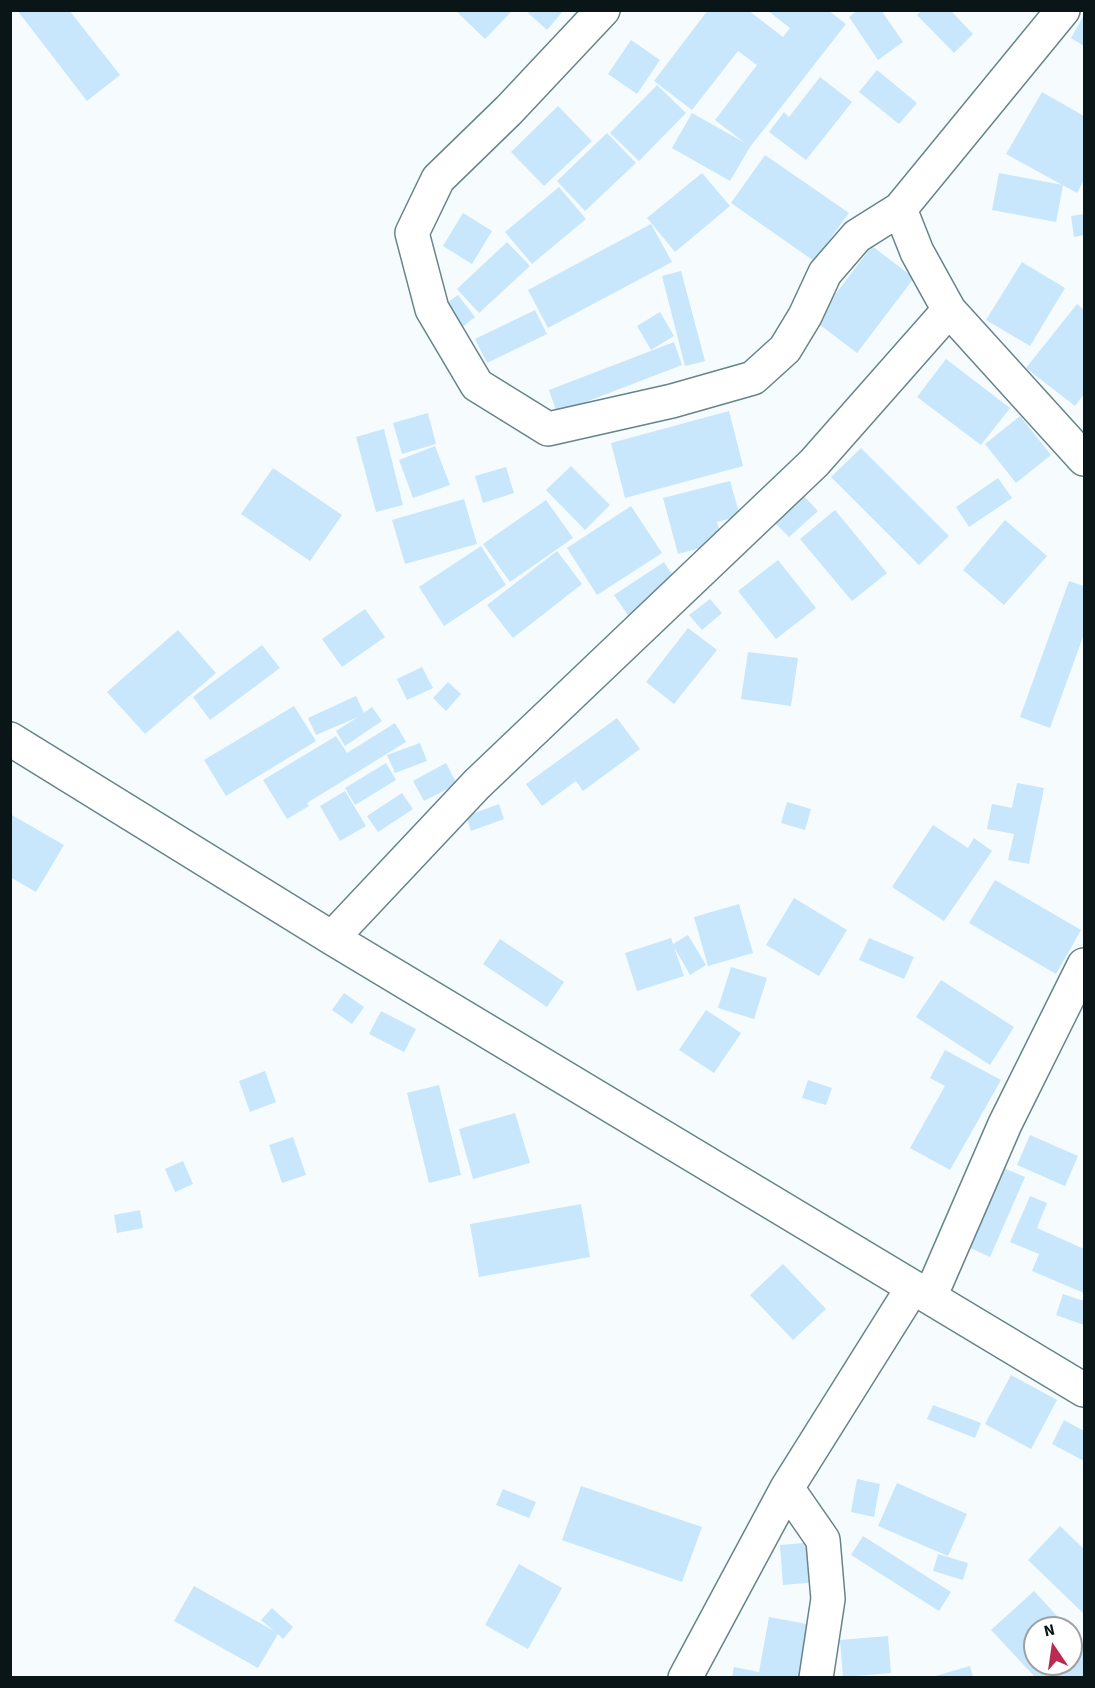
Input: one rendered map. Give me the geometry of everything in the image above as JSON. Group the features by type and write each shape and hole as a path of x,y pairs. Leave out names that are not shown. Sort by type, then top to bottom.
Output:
{"street":[{"path":"603,10 509,110 438,179 412,233 432,309 477,385 548,429 672,401 753,378 785,349 805,316 825,273 858,236 900,209 1063,10"},
{"path":"900,209 917,252 949,310 1084,459"},
{"path":"332,938 477,784 814,464 949,310"},
{"path":"10,739 332,938 1084,1390"},
{"path":"684,1677 787,1488 921,1292 1084,965"},
{"path":"787,1488 823,1540 828,1599 816,1677"}],"building":[{"path":"17,10 69,10 120,75 87,101"},
{"path":"455,10 513,10 485,39"},
{"path":"525,10 564,10 547,30"},
{"path":"708,10 748,10 783,37 790,28 767,10 828,10 846,24 750,147 730,181 672,148 692,113 745,143 715,120 757,65 738,51 692,110 654,81"},
{"path":"858,10 881,10 903,42 878,60 849,17"},
{"path":"922,10 950,10 973,34 954,53 917,15"},
{"path":"1084,15 1084,46 1071,38"},
{"path":"631,40 660,60 637,94 608,74"},
{"path":"877,70 917,103 899,124 859,92"},
{"path":"820,77 852,102 806,160 769,132 784,112 789,117"},
{"path":"657,85 686,113 639,161 610,133"},
{"path":"1042,92 1084,116 1084,180 1077,193 1006,154"},
{"path":"558,106 592,141 544,186 511,152"},
{"path":"607,133 636,163 585,211 557,181"},
{"path":"765,155 849,213 814,261 731,203"},
{"path":"702,173 730,206 675,252 647,218"},
{"path":"999,173 1063,185 1056,222 992,210"},
{"path":"559,187 586,219 532,264 505,232"},
{"path":"463,213 492,231 472,264 443,246"},
{"path":"1084,214 1084,235 1074,237 1071,216"},
{"path":"651,224 672,262 548,328 528,290"},
{"path":"507,242 530,266 479,313 457,289"},
{"path":"872,246 914,278 857,353 815,321"},
{"path":"1022,262 1065,288 1030,346 986,320"},
{"path":"681,271 705,361 685,366 662,276"},
{"path":"458,295 475,317 461,328 444,305"},
{"path":"1077,304 1084,310 1084,394 1075,406 1026,368"},
{"path":"535,310 547,334 487,363 475,339"},
{"path":"660,312 674,336 651,350 637,326"},
{"path":"674,342 682,365 557,413 549,390"},
{"path":"946,359 1010,408 981,445 917,397"},
{"path":"729,411 743,466 625,498 611,443"},
{"path":"428,413 436,444 402,454 393,423"},
{"path":"1020,416 1051,455 1016,483 985,444"},
{"path":"384,429 403,505 376,512 356,437"},
{"path":"435,446 450,485 413,498 399,460"},
{"path":"861,448 949,536 919,565 831,477"},
{"path":"571,466 610,505 585,530 546,490"},
{"path":"506,467 514,493 483,503 475,476"},
{"path":"273,468 342,515 310,561 241,514"},
{"path":"998,478 1012,498 969,527 956,507"},
{"path":"730,481 740,516 717,522 723,542 678,554 663,498"},
{"path":"801,493 818,511 789,537 772,520"},
{"path":"464,499 477,544 405,564 392,520"},
{"path":"546,500 573,538 510,582 483,544"},
{"path":"631,506 662,553 597,595 567,548"},
{"path":"835,510 887,573 852,601 800,539"},
{"path":"1005,520 1047,556 1004,605 963,570"},
{"path":"481,546 506,585 444,626 419,587"},
{"path":"557,551 582,584 513,638 487,605"},
{"path":"778,560 816,608 776,639 738,591"},
{"path":"664,562 681,588 632,621 614,595"},
{"path":"1069,581 1084,586 1084,634 1050,728 1020,717"},
{"path":"710,599 722,613 702,630 689,615"},
{"path":"365,609 385,637 342,667 322,639"},
{"path":"688,628 717,650 674,704 646,682"},
{"path":"178,630 216,673 145,734 107,692"},
{"path":"262,645 280,668 210,720 193,697"},
{"path":"748,652 798,658 791,706 741,699"},
{"path":"422,667 433,688 407,700 397,679"},
{"path":"448,682 461,694 446,711 433,698"},
{"path":"356,696 364,713 372,707 382,721 345,746 336,731 358,717 316,735 308,718"},
{"path":"294,706 316,741 226,796 204,760"},
{"path":"617,718 640,749 583,791 576,781 542,806 526,784"},
{"path":"395,723 406,742 307,803 309,806 287,819 263,780 336,736 347,753"},
{"path":"420,743 427,761 395,773 387,755"},
{"path":"386,763 396,780 355,805 345,788"},
{"path":"446,763 457,784 424,801 413,781"},
{"path":"1017,783 1044,788 1029,864 1008,860 1014,834 987,829 992,804 1012,808"},
{"path":"345,791 366,826 340,841 320,806"},
{"path":"402,793 413,809 378,832 367,816"},
{"path":"787,802 811,809 805,830 781,823"},
{"path":"499,804 504,819 471,831 466,816"},
{"path":"10,814 64,845 36,892 10,877"},
{"path":"933,825 968,848 974,838 992,851 944,921 892,887"},
{"path":"995,880 1081,930 1056,974 969,923"},
{"path":"794,898 847,930 819,976 766,945"},
{"path":"739,904 753,953 708,966 694,917"},
{"path":"688,935 706,965 690,975 674,947 684,976 637,991 625,953 671,938 673,944"},
{"path":"869,938 914,957 904,979 859,960"},
{"path":"500,939 564,982 547,1007 483,964"},
{"path":"731,967 767,978 754,1019 718,1008"},
{"path":"941,980 1014,1027 990,1065 916,1017"},
{"path":"344,993 364,1007 352,1024 332,1010"},
{"path":"706,1010 741,1033 714,1073 679,1050"},
{"path":"381,1011 416,1029 404,1052 369,1034"},
{"path":"945,1050 1001,1080 950,1170 910,1148 945,1086 930,1078"},
{"path":"265,1071 276,1102 250,1112 239,1081"},
{"path":"808,1080 832,1088 826,1105 802,1098"},
{"path":"439,1085 461,1175 429,1183 407,1093"},
{"path":"515,1113 530,1163 473,1179 459,1129"},
{"path":"1030,1135 1078,1156 1065,1186 1017,1165"},
{"path":"293,1137 306,1175 282,1183 269,1145"},
{"path":"183,1161 193,1184 175,1192 165,1169"},
{"path":"1001,1167 1025,1177 990,1257 966,1246"},
{"path":"1030,1196 1047,1203 1037,1228 1084,1249 1084,1293 1032,1271 1039,1254 1010,1242"},
{"path":"581,1204 590,1257 479,1277 470,1224"},
{"path":"140,1210 143,1228 117,1233 114,1215"},
{"path":"783,1264 826,1309 793,1340 750,1295"},
{"path":"1063,1294 1084,1301 1084,1325 1056,1315"},
{"path":"1011,1375 1057,1400 1031,1449 985,1424"},
{"path":"933,1405 981,1423 975,1438 927,1419"},
{"path":"1064,1420 1084,1431 1084,1461 1052,1444"},
{"path":"857,1479 880,1484 874,1517 851,1512"},
{"path":"897,1483 967,1514 948,1556 878,1526"},
{"path":"581,1486 702,1527 682,1582 562,1540"},
{"path":"503,1489 536,1502 529,1518 496,1505"},
{"path":"1060,1526 1084,1549 1084,1614 1028,1560"},
{"path":"863,1536 951,1592 939,1611 851,1555"},
{"path":"815,1542 818,1582 783,1585 780,1545"},
{"path":"938,1554 968,1563 963,1580 933,1571"},
{"path":"519,1564 562,1588 528,1649 485,1625"},
{"path":"194,1586 274,1631 261,1620 272,1608 293,1627 283,1639 278,1634 258,1668 174,1621"},
{"path":"1034,1591 1057,1616 1023,1616 1023,1664 991,1630"},
{"path":"769,1617 818,1626 809,1677 732,1677 734,1667 759,1672"},
{"path":"888,1636 891,1673 843,1677 840,1640"},
{"path":"1084,1645 1084,1677 1035,1677 1083,1676"},
{"path":"970,1666 973,1677 932,1677"}]}
